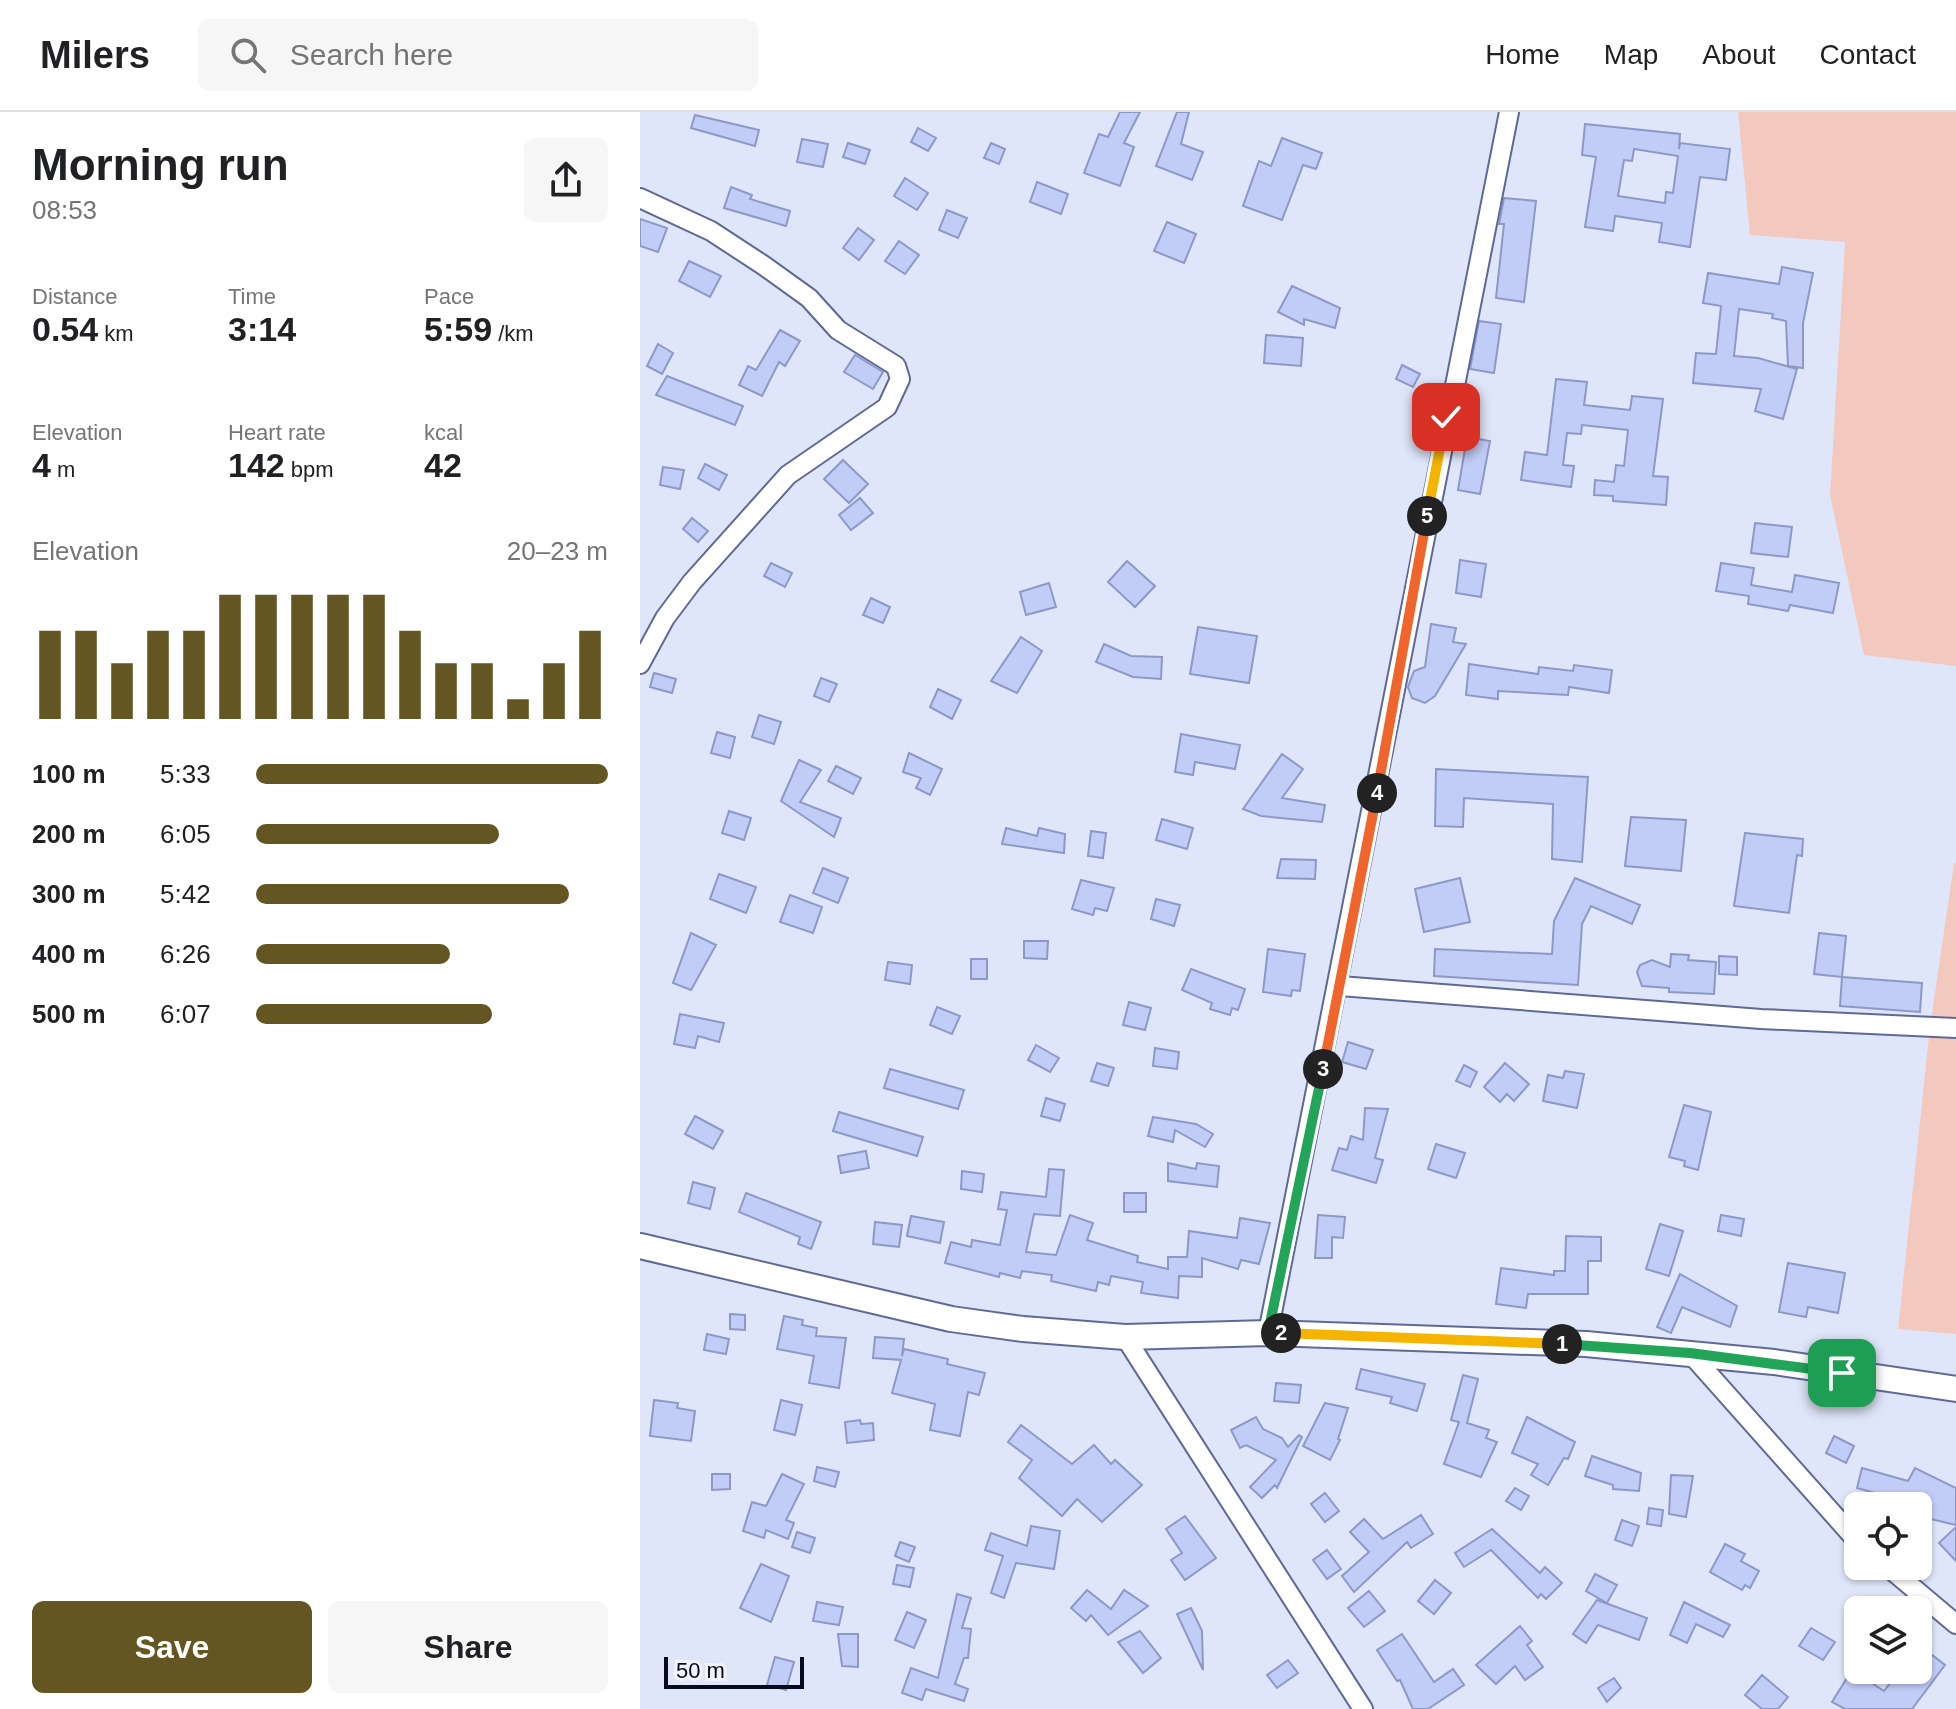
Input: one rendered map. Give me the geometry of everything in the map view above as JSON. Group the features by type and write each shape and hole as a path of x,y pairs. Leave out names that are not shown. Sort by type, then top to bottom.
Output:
{"main road":[{"path":"640,1246 951,1319 1023,1329 1125,1337 1268,1333 1586,1344 1690,1353 1956,1389"}],"street":[{"path":"1268,1333 1340,986 1408,612 1509,112"},
{"path":"640,198 711,231 763,265 809,298 838,330 896,366 900,379 887,407 788,475 692,582 665,618 640,664"},
{"path":"1340,986 1761,1019 1956,1028"},
{"path":"1125,1337 1363,1709"},
{"path":"1690,1353 1844,1526"},
{"path":"1904,1580 1956,1624"}],"shaded area":[{"path":"1738,112 1956,112 1956,666 1864,655 1830,495 1845,242 1750,235"},
{"path":"1954,863 1956,1334 1898,1329 1930,1027"}],"building":[{"path":"1120,112 1140,112 1124,143 1134,147 1120,186 1084,173 1099,134 1108,137"},
{"path":"1177,112 1189,112 1181,144 1203,152 1192,180 1156,166"},
{"path":"695,115 759,130 755,146 691,128"},
{"path":"1585,124 1680,134 1679,149 1680,143 1730,149 1726,180 1700,177 1690,247 1659,242 1662,223 1615,216 1613,231 1585,227 1596,157 1582,155","holes":["1634,149 1678,156 1673,193 1666,192 1665,203 1618,196 1624,160 1632,161"]},
{"path":"918,128 936,138 928,151 911,142"},
{"path":"1282,138 1322,153 1316,169 1303,165 1282,220 1243,206 1259,161 1271,166"},
{"path":"802,139 828,144 823,167 797,162"},
{"path":"848,143 870,150 865,164 843,157"},
{"path":"991,143 1005,149 999,164 984,158"},
{"path":"905,178 928,193 917,210 894,196"},
{"path":"1037,182 1068,194 1061,214 1030,202"},
{"path":"731,187 752,195 750,199 790,211 786,226 724,208"},
{"path":"1504,198 1536,201 1524,302 1496,298 1504,224 1499,224"},
{"path":"947,210 967,218 958,238 939,230"},
{"path":"640,219 667,228 658,252 640,246"},
{"path":"1167,222 1196,234 1184,263 1154,251"},
{"path":"858,228 874,240 859,260 843,248"},
{"path":"899,241 919,255 905,274 885,261"},
{"path":"689,261 721,276 710,297 679,281"},
{"path":"1782,267 1813,273 1803,323 1803,368 1788,366 1786,321 1772,318 1773,314 1739,309 1734,356 1758,358 1797,369 1783,419 1755,411 1761,389 1693,383 1696,353 1716,354 1721,306 1703,303 1708,273 1779,284"},
{"path":"1292,286 1340,308 1335,328 1304,319 1304,325 1278,312"},
{"path":"1479,321 1501,324 1494,373 1470,369"},
{"path":"780,330 800,341 785,366 779,362 762,396 739,385 748,366 756,370"},
{"path":"1266,335 1303,338 1301,366 1264,363"},
{"path":"658,344 673,353 662,374 647,366"},
{"path":"855,355 883,372 873,389 844,372"},
{"path":"1402,365 1420,374 1413,387 1396,379"},
{"path":"667,376 743,406 735,425 656,395"},
{"path":"1556,379 1587,382 1584,405 1630,410 1632,396 1663,399 1653,476 1668,477 1666,505 1613,501 1613,496 1594,495 1595,480 1614,482 1616,465 1624,466 1628,430 1582,425 1581,434 1567,433 1563,465 1574,466 1571,487 1521,480 1525,452 1547,455"},
{"path":"1467,437 1490,441 1480,494 1458,490"},
{"path":"843,460 868,484 849,503 824,479"},
{"path":"705,464 727,475 719,490 698,478"},
{"path":"663,467 684,470 680,489 660,485"},
{"path":"860,498 873,513 851,530 839,515"},
{"path":"692,518 708,531 698,542 683,529"},
{"path":"1755,523 1792,527 1788,557 1751,553"},
{"path":"1460,560 1486,564 1481,597 1456,593"},
{"path":"1127,561 1155,586 1135,607 1108,582"},
{"path":"771,563 792,573 785,587 764,576"},
{"path":"1721,563 1754,568 1751,585 1792,592 1795,575 1839,583 1833,613 1790,605 1788,611 1748,604 1749,596 1716,591"},
{"path":"1049,583 1056,607 1026,615 1020,592"},
{"path":"871,598 890,607 883,623 863,615"},
{"path":"1431,624 1456,628 1453,642 1466,644 1435,696 1425,703 1412,698 1408,687 1414,671 1425,667"},
{"path":"1198,627 1257,636 1249,683 1190,674"},
{"path":"1021,637 1042,651 1017,693 991,681"},
{"path":"1104,644 1131,656 1162,657 1161,679 1133,677 1096,662"},
{"path":"1469,664 1538,674 1539,667 1573,671 1574,665 1612,670 1609,693 1569,687 1568,695 1498,691 1498,699 1466,695"},
{"path":"654,673 676,679 672,693 650,687"},
{"path":"821,678 837,684 829,702 814,696"},
{"path":"938,689 961,700 952,719 930,707"},
{"path":"759,715 781,722 774,744 752,737"},
{"path":"717,732 735,737 730,758 711,753"},
{"path":"1181,734 1240,745 1235,769 1195,762 1193,775 1175,772"},
{"path":"909,753 942,769 930,795 916,788 921,778 903,772"},
{"path":"1282,754 1303,769 1282,798 1325,805 1322,822 1261,816 1243,809"},
{"path":"799,760 821,770 800,802 841,818 834,837 781,801"},
{"path":"836,766 861,778 853,794 828,781"},
{"path":"1436,769 1588,777 1582,862 1552,859 1553,804 1464,798 1463,827 1435,826"},
{"path":"729,811 751,818 744,840 722,833"},
{"path":"1631,817 1686,820 1681,871 1625,866"},
{"path":"1162,819 1193,828 1187,849 1156,840"},
{"path":"1006,828 1037,836 1039,828 1065,834 1064,853 1002,844"},
{"path":"1091,831 1106,833 1103,858 1088,856"},
{"path":"1745,833 1803,839 1802,856 1797,855 1789,913 1734,906"},
{"path":"1281,859 1316,860 1315,879 1277,878"},
{"path":"823,868 848,878 838,903 813,893"},
{"path":"719,874 756,887 746,913 710,899"},
{"path":"1460,878 1470,922 1424,932 1415,889"},
{"path":"1575,878 1640,905 1632,924 1591,906 1582,924 1578,985 1434,976 1435,949 1552,954 1554,921"},
{"path":"1081,880 1114,888 1107,911 1095,908 1093,915 1072,909"},
{"path":"790,895 822,907 813,933 780,922"},
{"path":"1156,899 1180,905 1174,926 1151,919"},
{"path":"691,933 716,945 691,990 673,983"},
{"path":"1819,933 1846,936 1842,977 1814,974"},
{"path":"1024,941 1048,941 1047,959 1024,958"},
{"path":"1268,949 1305,954 1300,991 1292,990 1291,996 1263,992"},
{"path":"1671,954 1689,955 1688,960 1716,962 1714,994 1669,992 1669,988 1642,986 1637,972 1640,965 1652,960 1670,967"},
{"path":"1719,956 1737,957 1737,975 1719,974"},
{"path":"971,959 987,959 987,979 971,979"},
{"path":"888,962 912,965 910,984 885,980"},
{"path":"1191,969 1245,989 1238,1010 1232,1008 1230,1015 1210,1009 1212,1003 1182,990"},
{"path":"1842,977 1922,983 1920,1012 1840,1006"},
{"path":"1129,1002 1151,1008 1145,1030 1123,1025"},
{"path":"937,1007 960,1016 952,1034 930,1025"},
{"path":"680,1014 724,1023 719,1042 698,1036 695,1048 674,1044"},
{"path":"1348,1042 1373,1050 1366,1069 1342,1062"},
{"path":"1036,1045 1059,1058 1050,1072 1028,1060"},
{"path":"1155,1048 1179,1052 1177,1069 1153,1066"},
{"path":"1097,1063 1114,1068 1108,1086 1091,1081"},
{"path":"1505,1063 1529,1084 1514,1101 1507,1094 1500,1102 1484,1087"},
{"path":"1464,1065 1477,1072 1470,1087 1456,1081"},
{"path":"890,1069 964,1090 958,1109 884,1088"},
{"path":"1565,1071 1584,1074 1577,1108 1543,1101 1548,1075 1563,1078"},
{"path":"1046,1098 1065,1104 1060,1121 1041,1116"},
{"path":"1684,1105 1711,1112 1698,1170 1684,1166 1685,1161 1669,1157"},
{"path":"1365,1108 1388,1109 1375,1158 1383,1160 1376,1183 1332,1170 1339,1148 1347,1150 1351,1136 1363,1140"},
{"path":"839,1112 923,1137 917,1156 833,1131"},
{"path":"695,1116 723,1131 713,1149 685,1134"},
{"path":"1153,1117 1196,1124 1213,1134 1205,1147 1175,1130 1173,1142 1148,1136"},
{"path":"1436,1144 1465,1153 1456,1178 1428,1169"},
{"path":"866,1151 869,1168 841,1173 838,1156"},
{"path":"1168,1163 1196,1169 1197,1163 1219,1166 1217,1187 1168,1181"},
{"path":"1049,1169 1064,1170 1060,1216 1034,1214 1026,1252 1056,1255 1070,1215 1093,1223 1087,1240 1138,1256 1137,1262 1168,1269 1168,1257 1187,1257 1189,1231 1237,1238 1240,1218 1270,1223 1259,1264 1241,1260 1238,1269 1202,1258 1202,1277 1179,1276 1178,1298 1141,1293 1143,1282 1111,1276 1109,1285 1098,1282 1096,1291 1051,1281 1052,1275 1022,1271 1020,1278 1000,1273 999,1277 945,1263 951,1242 971,1247 972,1240 1000,1245 1007,1210 998,1209 1001,1192 1046,1197"},
{"path":"962,1171 984,1174 982,1192 961,1189"},
{"path":"693,1182 715,1188 710,1209 688,1203"},
{"path":"746,1193 821,1222 811,1249 798,1244 800,1237 739,1212"},
{"path":"1124,1193 1146,1193 1146,1212 1124,1212"},
{"path":"1318,1215 1345,1217 1343,1238 1332,1237 1332,1258 1315,1258"},
{"path":"1721,1215 1744,1219 1741,1236 1718,1231"},
{"path":"911,1216 944,1222 940,1243 907,1236"},
{"path":"875,1222 902,1225 899,1247 873,1244"},
{"path":"1660,1224 1683,1231 1669,1276 1646,1269"},
{"path":"1566,1236 1601,1237 1601,1261 1588,1261 1588,1294 1528,1294 1526,1308 1496,1304 1501,1268 1554,1275 1554,1271 1565,1271"},
{"path":"1788,1263 1845,1273 1838,1313 1808,1307 1806,1317 1779,1312"},
{"path":"1680,1274 1737,1306 1730,1327 1682,1307 1671,1333 1657,1327"},
{"path":"730,1314 745,1315 745,1330 730,1329"},
{"path":"784,1316 803,1320 802,1325 817,1328 816,1336 846,1338 839,1388 809,1383 814,1356 777,1349"},
{"path":"707,1334 729,1339 726,1354 704,1350"},
{"path":"875,1337 904,1339 902,1356 904,1349 948,1359 947,1364 985,1373 979,1395 968,1392 960,1436 930,1430 935,1404 892,1393 901,1360 873,1358"},
{"path":"1361,1369 1425,1384 1417,1411 1390,1403 1392,1397 1356,1389"},
{"path":"1463,1375 1478,1379 1467,1423 1489,1430 1486,1438 1497,1442 1481,1477 1444,1464 1459,1422 1451,1420"},
{"path":"1276,1383 1301,1385 1299,1403 1274,1401"},
{"path":"654,1400 678,1403 677,1408 695,1411 691,1441 650,1436"},
{"path":"781,1400 802,1405 795,1435 774,1430"},
{"path":"1325,1403 1348,1408 1340,1440 1330,1460 1303,1446"},
{"path":"1256,1417 1263,1429 1282,1438 1288,1447 1299,1435 1302,1437 1277,1488 1275,1485 1262,1498 1250,1487 1276,1460 1246,1445 1240,1448 1231,1430"},
{"path":"1527,1417 1575,1442 1568,1459 1564,1458 1548,1485 1531,1475 1538,1464 1512,1453"},
{"path":"860,1420 861,1424 873,1423 874,1440 847,1443 845,1422"},
{"path":"1021,1425 1072,1464 1094,1445 1111,1464 1115,1460 1142,1485 1102,1522 1077,1499 1062,1516 1019,1478 1032,1460 1008,1442"},
{"path":"1834,1436 1854,1446 1846,1463 1826,1453"},
{"path":"1592,1456 1641,1473 1639,1491 1613,1489 1613,1485 1585,1476"},
{"path":"817,1467 839,1472 835,1487 814,1481"},
{"path":"1862,1468 1908,1481 1915,1468 1956,1488 1956,1525 1932,1519 1932,1492 1871,1492 1857,1488"},
{"path":"712,1474 730,1474 730,1489 712,1490"},
{"path":"782,1474 804,1484 786,1520 794,1523 788,1539 766,1530 764,1538 743,1531 752,1502 766,1506"},
{"path":"1671,1475 1693,1476 1686,1517 1669,1514"},
{"path":"1515,1488 1529,1496 1521,1510 1506,1501"},
{"path":"1325,1493 1339,1511 1325,1522 1311,1504"},
{"path":"1649,1508 1663,1510 1661,1526 1647,1524"},
{"path":"1421,1515 1433,1534 1411,1548 1407,1542 1354,1592 1342,1576 1369,1552 1350,1532 1364,1519 1383,1539"},
{"path":"1185,1516 1216,1558 1185,1580 1171,1560 1182,1553 1166,1529"},
{"path":"1622,1520 1639,1526 1632,1546 1615,1540"},
{"path":"1031,1526 1060,1531 1054,1569 1016,1563 1004,1598 991,1593 1003,1556 985,1550 991,1533 1027,1546"},
{"path":"1956,1527 1956,1561 1939,1543"},
{"path":"1492,1529 1540,1573 1545,1567 1562,1583 1546,1599 1541,1594 1538,1598 1491,1550 1464,1567 1455,1553"},
{"path":"797,1532 815,1538 810,1553 792,1547"},
{"path":"900,1542 915,1547 909,1562 895,1556"},
{"path":"1725,1544 1745,1554 1741,1561 1759,1571 1750,1588 1745,1585 1742,1590 1710,1572"},
{"path":"1327,1550 1341,1569 1327,1579 1313,1560"},
{"path":"761,1564 789,1576 771,1622 740,1608"},
{"path":"897,1565 914,1568 910,1587 893,1584"},
{"path":"1595,1574 1617,1585 1607,1603 1586,1591"},
{"path":"1435,1580 1451,1593 1434,1614 1418,1601"},
{"path":"1087,1590 1111,1609 1124,1590 1148,1606 1108,1635 1091,1615 1086,1621 1071,1608"},
{"path":"1369,1591 1385,1611 1364,1627 1348,1608"},
{"path":"957,1594 971,1598 962,1628 971,1629 968,1658 964,1658 955,1684 968,1689 964,1701 926,1689 922,1700 902,1693 911,1668 938,1678"},
{"path":"1597,1600 1647,1618 1639,1640 1598,1625 1586,1643 1573,1634"},
{"path":"817,1602 843,1607 839,1625 813,1621"},
{"path":"1684,1602 1730,1625 1723,1637 1696,1624 1687,1643 1670,1635"},
{"path":"1191,1608 1202,1631 1203,1670 1177,1614"},
{"path":"907,1612 926,1620 914,1648 895,1640"},
{"path":"1520,1626 1532,1641 1527,1645 1543,1667 1525,1680 1515,1666 1496,1684 1476,1665"},
{"path":"1811,1628 1835,1642 1823,1660 1799,1646"},
{"path":"1140,1631 1161,1658 1143,1673 1118,1642"},
{"path":"838,1634 858,1634 858,1667 842,1666"},
{"path":"1402,1634 1434,1682 1453,1669 1464,1685 1428,1709 1413,1709 1400,1680 1397,1681 1377,1650"},
{"path":"1932,1655 1945,1665 1932,1682"},
{"path":"775,1657 794,1662 786,1690 767,1685"},
{"path":"1288,1660 1298,1673 1277,1688 1267,1675"},
{"path":"1762,1675 1788,1697 1778,1709 1762,1709 1745,1695"},
{"path":"1614,1678 1621,1688 1607,1702 1598,1688"},
{"path":"1844,1683 1873,1684 1884,1691 1889,1684 1931,1684 1912,1709 1845,1709 1832,1702"}],"route":[{"path":"1446,417 1377,796 1268,1333 1586,1344 1774,1362 1842,1373"}]}
